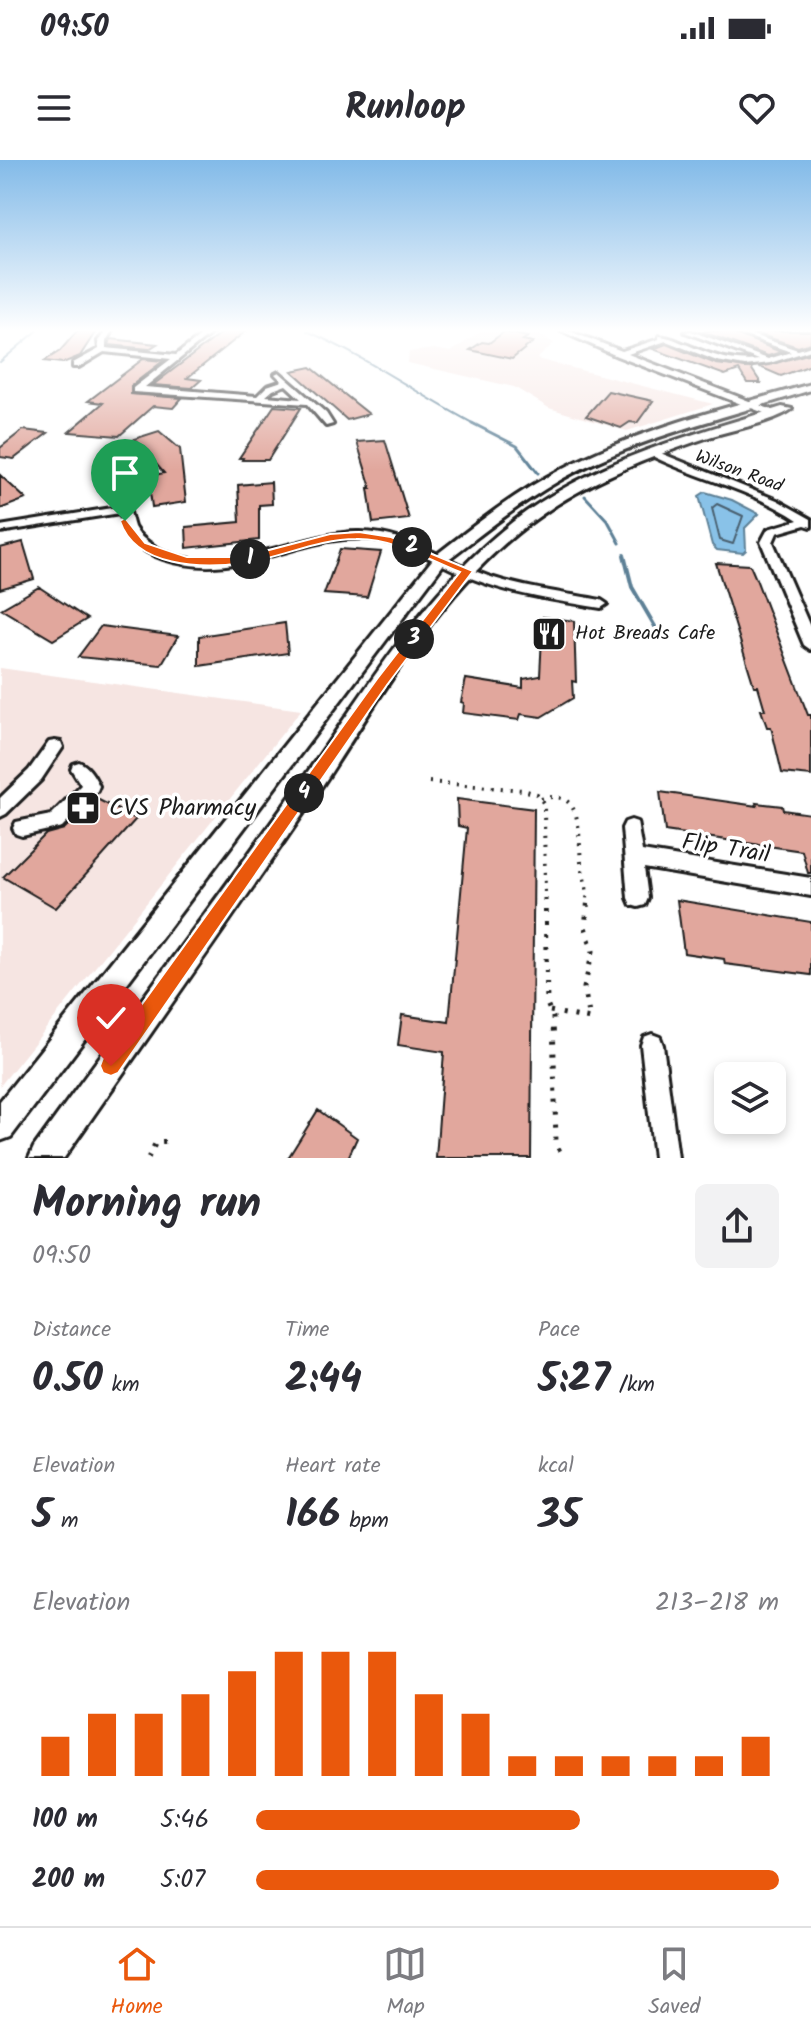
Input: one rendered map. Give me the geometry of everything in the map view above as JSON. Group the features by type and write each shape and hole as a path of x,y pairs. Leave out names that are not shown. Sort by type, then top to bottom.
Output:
{"main road":[{"path":"45,1158 382,682 467,571 497,542 544,506 594,478 811,387"},
{"path":"0,1126 441,558 503,511 569,471 651,438 811,400"}],"street":[{"path":"151,378 135,391 308,402"},
{"path":"283,378 329,424"},
{"path":"686,378 763,409"},
{"path":"258,399 270,388 287,382"},
{"name":"Wilson Road","path":"653,453 687,470 759,493 809,523"},
{"path":"0,529 124,509 129,533 142,545 162,555 187,561 242,560 330,537 359,535 387,539 519,589 601,604"},
{"path":"809,523 772,531 767,542 811,645"},
{"path":"0,809 35,775 55,747"},
{"path":"22,828 56,822 91,786 79,769"},
{"path":"631,828 638,898"},
{"name":"Flip Trail","path":"634,858 811,887"},
{"path":"652,1045 666,1158"}],"path":[{"path":"429,782 523,790 541,799 552,796 565,799 576,816 588,894 585,927 593,951 584,988 590,1019 550,1011"},
{"path":"541,799 545,810 547,1004 550,1011 555,1133 563,1158"},
{"path":"148,1158 156,1142 172,1141"}],"shaded area":[{"path":"472,378 610,378 713,404 627,431 549,408 514,387"},
{"path":"0,668 301,710 0,1086"}],"water":[{"path":"705,492 732,500 759,514 745,528 746,550 743,553 717,550 712,545 699,496"}],"building":[{"path":"119,378 142,378 131,386 131,394 182,398 173,408 153,406 119,436 69,432 103,403 88,401"},
{"path":"163,378 201,380 192,388 153,385"},
{"path":"299,378 324,378 369,414 347,420"},
{"path":"744,378 757,378 761,383 747,383"},
{"path":"608,391 653,401 637,423 630,422 621,428 586,416"},
{"path":"274,406 301,408 268,460 242,460 239,458"},
{"path":"23,430 48,433 14,459 0,457 0,448"},
{"path":"159,431 180,449 186,502 152,507 148,476 164,473 134,439"},
{"path":"385,440 409,519 373,523 368,488 371,488 357,442"},
{"path":"0,475 26,499 0,509"},
{"path":"271,482 272,504 259,505 259,540 187,548 186,527 240,522 238,485"},
{"path":"23,542 34,579 0,589 0,548"},
{"path":"340,549 381,552 367,597 324,594"},
{"path":"716,563 750,565 808,715 811,715 811,776 782,773 771,727 767,727 761,710 765,710 758,686 754,686"},
{"path":"39,587 87,619 53,640 1,609"},
{"path":"543,617 574,621 576,682 572,681 573,698 541,717 521,714 519,720 463,713 464,703 461,702 466,679 523,688 523,679 540,676"},
{"path":"285,623 288,653 199,666 199,636"},
{"path":"101,626 178,636 161,665 78,657"},
{"path":"660,792 757,806 756,803 782,806 783,810 811,814 811,873 808,873 802,851 665,831"},
{"name":"CVS Pharmacy","path":"95,798 136,819 56,908 3,877 46,834 64,829"},
{"path":"457,799 534,809 531,1158 436,1158 444,1052 398,1045 402,1015 449,1022 467,828 458,826"},
{"path":"677,900 811,922 811,975 725,964 724,959 684,953"},
{"path":"318,1110 357,1138 348,1158 288,1158"}],"waterway":[{"path":"394,378 476,425"},
{"path":"472,423 517,446 538,473"},
{"path":"585,496 608,521 620,543"},
{"path":"624,555 632,587 660,635"}],"place":[{"name":"Hot Breads Cafe","path":"549,634"},
{"name":"CVS Pharmacy","path":"83,808"}],"route":[{"path":"111,1066 382,682 467,571 415,548 387,539 359,535 330,537 256,558 228,562 187,561 162,555 142,545 129,533 125,521"}]}
